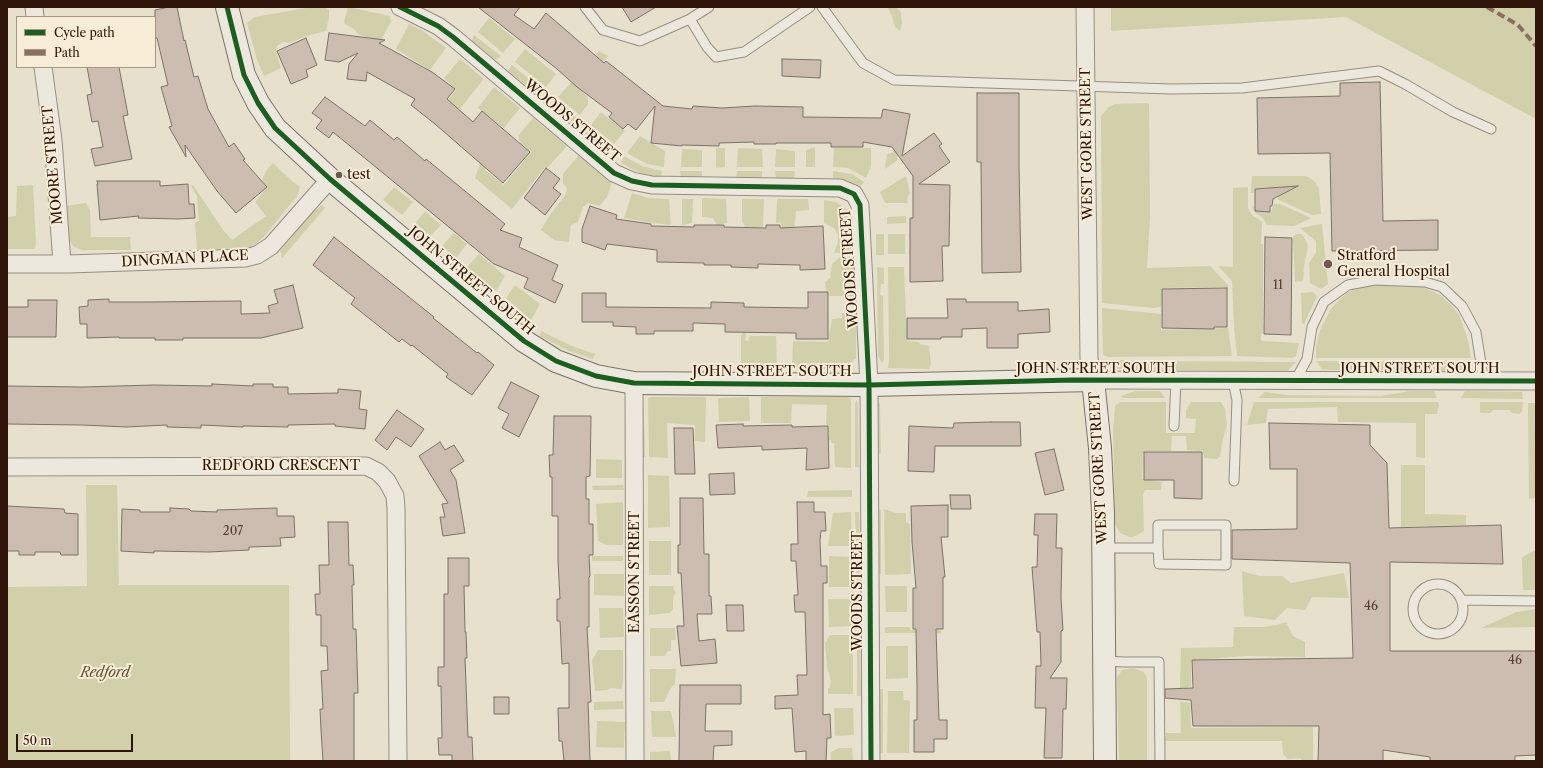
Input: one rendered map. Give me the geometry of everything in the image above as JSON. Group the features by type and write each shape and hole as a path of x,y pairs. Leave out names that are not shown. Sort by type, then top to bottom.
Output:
{"street":[{"name":"JOHN STREET SOUTH","path":"231,7 244,75 258,103 275,128 330,179 524,341 556,361 596,376 634,383 869,385 1093,380 1536,381"},
{"name":"WOODS STREET","path":"400,7 438,26 453,37 614,173 632,181 652,185 840,188 854,194 860,205 869,385 871,761"},
{"name":"WEST GORE STREET","path":"1085,7 1089,359 1093,380 1100,448 1104,548 1105,761"},
{"name":"MOORE STREET","path":"43,68 53,140 62,263"},
{"name":"DINGMAN PLACE","path":"7,264 245,258 257,255 271,246 330,179"},
{"name":"EASSON STREET","path":"634,383 635,761"},
{"name":"REDFORD CRESCENT","path":"7,467 366,466 378,472 387,481 395,496 396,508 398,761"}],"lane":[{"path":"585,7 603,30 640,41 690,19 709,7"},
{"path":"690,19 707,47 716,57 744,52 810,7"},
{"path":"822,7 863,63 894,80 1171,89 1242,88 1379,71 1405,84 1453,112 1491,129"},
{"path":"1295,381 1307,359 1312,327 1324,302 1348,285 1375,280 1425,282 1442,287 1462,306 1476,332 1484,382"},
{"path":"1174,426 1176,380"},
{"path":"1233,381 1237,400 1234,481"},
{"path":"1158,525 1226,525 1226,565 1159,564 1158,548 1158,525"},
{"path":"1104,548 1158,548"},
{"path":"1439,584 1448,586 1454,590 1462,600 1462,615 1459,623 1453,629 1442,634 1434,634 1425,631 1416,622 1413,614 1415,599 1423,589 1430,585 1439,584"},
{"path":"1462,600 1536,601"},
{"path":"1105,661 1159,662 1160,761"}],"green space":[{"path":"312,7 325,7 329,10 326,31 306,36 289,43 283,42 277,46 276,52 281,68 264,76 257,60 247,23 255,17"},
{"path":"348,7 390,16 391,22 380,42 358,34 354,29 345,24 344,21"},
{"path":"883,7 897,7 901,13 902,24 900,31 895,27 888,8"},
{"path":"1111,7 1536,7 1536,119 1346,17 1111,31"},
{"path":"489,18 515,39 503,53 478,32"},
{"path":"409,24 423,31 446,48 430,70 396,49"},
{"path":"474,35 501,56 495,60 472,41"},
{"path":"525,49 556,74 546,87 515,62"},
{"path":"599,51 608,56 580,89 588,98 588,104 580,115 558,97"},
{"path":"460,59 484,79 459,110 439,127 431,122 456,90 444,78"},
{"path":"512,65 544,91 538,95 508,71"},
{"path":"494,87 520,108 504,128 478,108"},
{"path":"555,100 577,118 572,123 552,106"},
{"path":"1115,104 1149,104 1150,218 1147,268 1210,266 1228,285 1228,287 1162,288 1161,307 1154,308 1102,303 1101,116 1109,107"},
{"path":"601,112 625,131 614,144 591,125"},
{"path":"533,118 567,146 548,167 545,167 512,209 475,178 481,161 488,165 485,170 504,185 531,152 521,143 518,136"},
{"path":"589,128 612,146 607,151 585,134"},
{"path":"640,136 665,151 664,167 647,164 627,153"},
{"path":"900,146 906,151 897,157 898,160 885,169 887,154 892,153 894,148"},
{"path":"815,147 815,167 806,167 806,150"},
{"path":"716,148 725,148 725,167 716,168"},
{"path":"738,148 762,149 763,167 737,167"},
{"path":"834,148 871,148 871,166 866,178 848,168 833,167"},
{"path":"682,149 702,150 702,167 681,167"},
{"path":"776,149 795,151 795,167 775,167"},
{"path":"579,155 612,182 607,197 600,206 588,203 583,207 578,222 571,225 569,242 554,240 541,230 549,216 566,194 567,188 563,183 563,174"},
{"path":"624,156 642,166 662,171 661,178 641,173 621,163"},
{"path":"273,163 300,187 297,196 263,238 249,249 197,250 195,223 199,220 197,196 191,186 193,185 223,230 232,240 266,216 255,202 267,187 262,180 266,171"},
{"path":"680,171 702,171 702,178 681,178"},
{"path":"737,171 762,171 762,178 736,178"},
{"path":"775,171 795,171 794,178 776,178"},
{"path":"833,171 852,174 864,182 860,187 845,180 833,178"},
{"path":"906,176 910,193 907,198 908,203 885,203 880,192"},
{"path":"1252,176 1305,176 1310,178 1315,182 1319,189 1321,214 1312,215 1277,199 1281,193 1277,188 1255,188 1253,193 1251,193"},
{"path":"33,185 35,249 7,249 7,217 16,216 17,186"},
{"path":"394,187 413,202 402,215 383,200"},
{"path":"1248,187 1248,208 1252,215 1262,222 1263,333 1261,334 1261,341 1299,343 1296,356 1292,358 1237,356 1232,281 1218,266 1233,267 1233,188"},
{"path":"632,193 648,198 669,199 671,225 624,218"},
{"path":"702,198 726,199 727,223 717,225 713,218 702,217"},
{"path":"682,199 693,199 692,223 682,225"},
{"path":"742,199 764,199 763,227 745,227 742,221"},
{"path":"777,199 808,199 809,210 796,211 794,231 783,232 781,222 776,223"},
{"path":"824,200 836,202 849,211 854,222 856,257 849,253 834,253 838,242 838,235 834,228 824,223"},
{"path":"86,203 90,210 91,237 130,237 131,250 82,250 74,247 69,240 68,235 66,206"},
{"path":"1274,204 1280,204 1311,218 1294,226 1267,225 1263,218 1254,212 1252,206 1254,206 1255,211 1271,212"},
{"path":"322,205 325,208 282,258 280,251 312,213"},
{"path":"425,211 441,225 429,238 414,225"},
{"path":"906,216 906,223 887,224 887,217"},
{"path":"1322,224 1328,284 1321,289 1310,283 1309,263 1316,252 1316,241 1300,228"},
{"path":"454,233 467,244 456,258 442,246"},
{"path":"876,234 884,234 884,255 876,255"},
{"path":"888,234 905,234 905,254 888,254"},
{"path":"1296,234 1301,234 1304,237 1308,246 1303,281 1295,282 1293,237"},
{"path":"479,254 505,276 496,291 467,267"},
{"path":"840,257 850,257 855,262 855,296 829,296 830,292 826,291 825,282 830,278 832,264"},
{"path":"877,267 884,268 884,284 881,284 880,295 883,296 884,359 882,363 878,356"},
{"path":"888,267 904,267 907,341 919,342 920,344 929,346 931,364 929,369 888,368"},
{"path":"515,285 540,304 531,320 506,298"},
{"path":"1362,286 1422,286 1440,295 1459,315 1468,340 1471,358 1316,358 1316,346 1320,330 1330,310 1341,298 1353,289"},
{"path":"1313,292 1317,296 1304,324 1302,323 1301,293"},
{"path":"1102,308 1161,314 1161,330 1228,328 1232,356 1108,357 1103,355"},
{"path":"842,313 856,314 856,358 841,369 792,368 793,341 828,342 832,319 842,318"},
{"path":"541,331 572,346 595,354 593,359 569,351 540,336"},
{"path":"746,332 745,340 748,341 750,336 776,336 777,368 742,369 741,335"},
{"path":"1109,361 1296,362 1287,371 1129,370 1113,367 1108,363"},
{"path":"1317,361 1472,362 1468,371 1322,370"},
{"path":"1135,391 1160,391 1165,398 1123,398 1121,396"},
{"path":"1410,391 1434,391 1437,398 1258,398 1265,392 1287,395 1381,396"},
{"path":"1465,391 1522,392 1523,399 1461,398"},
{"path":"706,397 705,442 695,441 695,425 667,423 668,458 649,457 648,398"},
{"path":"749,397 750,421 719,422 718,398"},
{"path":"761,397 848,397 851,399 851,468 835,467 834,443 831,443 831,440 829,440 829,426 826,424 827,405 792,404 791,423 761,423"},
{"path":"643,398 645,457 641,457 641,403"},
{"path":"857,400 859,468 855,467 855,403"},
{"path":"878,402 880,404 881,454 877,452"},
{"path":"1120,402 1166,402 1166,433 1195,433 1196,419 1186,418 1186,410 1191,402 1221,402 1225,409 1227,424 1220,456 1217,459 1204,458 1203,451 1187,450 1186,436 1172,436 1171,451 1143,451 1142,479 1162,482 1161,490 1145,490 1143,494 1144,531 1136,536 1130,537 1120,533 1115,524 1113,430 1115,406"},
{"path":"1254,402 1438,402 1439,405 1437,414 1425,414 1425,458 1416,457 1416,423 1338,422 1337,407 1268,409 1266,423 1247,425"},
{"path":"1480,402 1523,402 1522,411 1520,414 1512,413 1509,410 1493,410 1490,413 1482,413 1480,412"},
{"path":"1528,403 1536,403 1536,498 1529,499"},
{"path":"596,459 622,460 622,478 596,478"},
{"path":"1401,465 1425,465 1425,514 1466,515 1466,525 1401,527"},
{"path":"648,475 669,476 670,527 648,528"},
{"name":"Redford","path":"86,485 117,485 119,585 289,585 290,761 7,761 7,587 87,586"},
{"path":"623,485 624,490 593,490 592,486"},
{"path":"852,490 852,497 807,497 808,491"},
{"path":"623,502 623,545 607,545 598,541 596,504"},
{"path":"878,509 881,510 881,574 878,574"},
{"path":"884,509 896,513 906,513 906,522 910,524 911,574 885,575"},
{"path":"851,512 852,546 828,546 833,513"},
{"path":"855,512 859,512 860,546 856,546"},
{"path":"649,541 671,541 671,575 649,575"},
{"path":"1536,550 1536,590 1523,590 1522,558"},
{"path":"592,556 623,556 623,561 592,561"},
{"path":"829,556 851,557 852,587 829,587"},
{"path":"856,556 859,556 860,588 857,588"},
{"path":"1242,571 1259,576 1282,576 1291,583 1344,573 1349,598 1312,597 1305,610 1287,608 1275,620 1244,616"},
{"path":"594,574 624,574 624,596 594,595"},
{"path":"649,586 674,586 673,589 676,592 673,598 673,609 669,613 649,615"},
{"path":"885,586 907,586 907,612 886,612"},
{"path":"828,599 852,599 853,626 829,627"},
{"path":"599,608 623,608 624,637 600,638"},
{"path":"1536,609 1536,627 1481,628 1516,612"},
{"path":"1286,622 1293,636 1305,642 1305,657 1247,656 1191,660 1191,687 1180,688 1181,648 1233,647 1234,627 1263,627"},
{"path":"885,627 909,627 911,630 941,630 941,634 885,633"},
{"path":"650,628 675,628 676,640 671,640 671,651 668,651 665,656 650,656"},
{"path":"830,635 853,635 853,694 828,694 828,688 830,688 831,681 827,667 825,643"},
{"path":"857,635 860,636 861,696 857,696"},
{"path":"886,646 908,646 908,678 886,679"},
{"path":"598,650 623,650 622,689 611,688 607,690 595,691 592,660"},
{"path":"1133,668 1144,672 1147,678 1147,761 1119,761 1117,678 1122,670"},
{"path":"650,669 676,669 675,684 671,688 664,702 650,702"},
{"path":"879,689 883,689 883,753 879,753"},
{"path":"888,691 903,691 904,700 910,701 909,753 887,753"},
{"path":"623,701 624,709 594,710 594,702"},
{"path":"1180,701 1190,703 1191,728 1313,727 1313,761 1302,761 1301,758 1288,759 1283,754 1282,741 1165,741 1166,733 1181,733"},
{"path":"834,708 853,708 854,735 835,736"},
{"path":"651,711 671,711 676,737 652,737"},
{"path":"597,721 625,722 624,748 596,747"},
{"path":"839,748 852,748 853,761 831,761 831,752"},
{"path":"670,751 671,761 650,761 650,752"}],"building":[{"path":"177,7 184,41 185,40 194,77 198,76 208,109 229,147 234,143 245,159 243,160 267,187 236,213 217,191 185,145 186,157 169,127 172,126 161,87 168,85 156,38 155,10"},
{"path":"478,7 520,7 514,15 534,29 546,13 604,63 606,61 663,106 692,109 693,106 722,108 755,106 803,107 803,117 881,118 883,109 910,114 902,156 934,133 942,144 939,146 950,162 919,184 950,185 949,246 942,246 943,281 910,282 910,218 913,218 913,176 892,147 863,142 863,147 831,147 831,143 754,144 754,142 719,143 719,146 682,146 651,143 655,106 636,130 628,124 623,129 609,117 612,113 577,87 557,69"},
{"path":"622,7 656,7 631,22"},
{"path":"329,33 385,40 379,43 432,72 455,89 447,99 473,122 482,111 530,152 503,183 411,105 415,99 367,72 366,81 347,79 349,64 358,53 339,62 325,60"},
{"path":"306,38 317,65 306,70 308,77 291,84 277,51"},
{"path":"782,59 821,60 820,78 782,76"},
{"path":"87,68 119,68 128,115 123,116 132,159 95,166 91,149 103,147 98,121 92,122 87,95 92,94"},
{"path":"1380,82 1383,221 1438,220 1438,250 1332,251 1330,153 1258,154 1257,98 1340,96 1340,83"},
{"path":"977,93 1019,93 1021,272 982,273 981,162 977,162"},
{"path":"325,97 365,126 370,120 394,140 397,137 505,224 500,230 522,238 519,247 558,265 552,280 563,285 555,303 524,288 528,278 494,264 333,132 329,138 316,128 322,120 312,113"},
{"path":"546,168 560,179 553,188 561,194 545,215 524,198"},
{"path":"97,181 160,181 160,186 188,184 189,204 194,204 195,218 138,218 139,216 100,220"},
{"path":"1298,186 1273,199 1272,206 1270,206 1270,212 1255,211 1255,189"},
{"path":"590,206 617,215 616,219 651,224 651,226 694,227 694,225 724,225 724,227 766,228 766,225 780,225 780,228 823,226 825,269 800,270 800,265 758,264 758,268 731,267 731,265 704,265 704,263 657,262 657,250 607,244 605,250 582,242 582,229"},
{"path":"334,237 434,317 433,318 494,365 472,395 446,377 448,374 412,345 411,346 402,339 399,342 351,304 355,298 313,265"},
{"path":"1265,237 1292,238 1291,335 1264,334"},
{"path":"293,285 303,328 261,338 183,338 183,340 155,340 155,338 87,338 87,324 80,324 79,307 88,306 88,300 109,299 109,302 241,301 241,314 270,313 268,306 278,303 274,290"},
{"path":"1227,288 1227,327 1214,327 1214,329 1162,328 1162,289"},
{"path":"808,292 828,292 828,339 796,339 796,333 725,332 725,324 693,323 693,331 654,331 654,334 636,334 636,327 613,326 613,322 582,322 582,293 606,293 606,307 711,308 711,302 744,303 744,307 808,308"},
{"path":"947,299 966,299 966,302 1018,302 1018,311 1049,309 1050,332 1018,334 1018,348 987,348 987,328 962,329 962,337 941,337 941,339 907,339 907,318 948,318"},
{"path":"28,300 57,300 56,337 7,337 7,307 28,307"},
{"path":"511,382 539,396 519,437 502,428 509,414 498,408"},
{"path":"212,384 253,386 253,384 273,384 273,387 288,387 288,394 338,393 338,389 361,391 359,409 367,410 365,429 335,426 335,424 288,425 288,427 201,425 201,428 167,427 167,425 126,427 7,424 7,386 212,386"},
{"path":"397,410 424,429 411,447 396,437 387,450 375,440"},
{"path":"554,416 591,416 590,476 586,477 586,499 589,499 589,524 593,524 593,555 589,555 589,627 587,627 591,702 588,702 590,761 564,761 562,741 559,741 558,708 569,708 569,663 562,664 560,621 557,621 557,599 560,599 558,516 552,516 552,477 550,477 549,455 553,455"},
{"path":"1020,422 1021,446 935,446 934,472 908,471 909,426 953,428 954,423"},
{"path":"1269,423 1370,425 1370,445 1387,463 1389,528 1501,525 1503,564 1390,562 1390,651 1536,651 1536,755 1515,756 1515,761 1430,761 1430,757 1383,750 1383,761 1318,761 1319,726 1193,726 1191,700 1165,698 1165,689 1193,688 1192,660 1353,658 1350,563 1232,559 1232,530 1297,529 1297,469 1270,469"},
{"path":"743,424 743,426 828,426 829,468 806,470 807,448 762,450 762,446 718,448 716,425"},
{"path":"674,428 693,428 695,474 675,474"},
{"path":"440,442 445,450 454,445 464,461 450,470 456,480 465,533 443,536 440,517 445,517 442,504 448,503 419,456"},
{"path":"1054,449 1064,490 1045,495 1035,453"},
{"path":"1144,452 1202,452 1202,499 1174,498 1174,480 1144,480"},
{"path":"734,473 735,494 710,495 709,474"},
{"path":"950,495 970,495 971,509 951,509"},
{"path":"680,498 703,498 704,554 709,554 709,596 711,596 712,614 697,614 699,641 715,639 717,663 681,666 677,626 684,626 681,573 678,573 678,545 680,545"},
{"path":"797,502 814,502 814,512 825,512 826,531 821,531 820,540 821,566 827,566 827,583 823,583 823,715 830,714 831,738 827,738 826,761 806,761 806,751 795,752 792,708 775,709 775,696 798,695 797,675 807,675 805,612 795,612 794,595 798,595 796,561 791,561 791,544 798,544"},
{"path":"948,505 948,537 941,537 945,577 943,577 943,629 936,629 939,720 947,720 947,739 934,739 934,752 914,752 914,720 917,720 917,686 916,629 913,629 913,588 916,588 911,506"},
{"path":"7,506 64,509 65,513 78,514 78,555 61,555 60,552 35,552 35,555 19,555 19,551 7,551"},
{"path":"170,508 189,509 191,511 217,512 217,510 277,508 277,516 294,516 295,537 280,538 281,546 249,547 249,550 209,552 154,551 154,553 121,551 122,509 140,510 140,512 170,512"},
{"path":"1035,514 1057,514 1056,548 1062,548 1061,598 1063,630 1061,631 1061,662 1050,678 1067,678 1066,709 1063,709 1062,758 1044,758 1046,708 1035,708 1036,666 1041,666 1040,632 1037,632 1032,567 1037,567 1038,535 1034,535"},
{"path":"328,522 348,522 349,565 353,565 353,629 356,629 358,693 354,693 354,761 323,761 320,709 323,709 321,671 328,670 327,646 321,646 321,615 316,615 315,594 320,594 319,565 329,565"},
{"path":"448,558 469,558 469,586 464,586 467,658 465,658 468,737 472,737 473,761 452,761 452,755 439,755 438,738 442,738 441,686 438,686 438,667 444,667 444,594 448,594"},
{"path":"726,605 743,605 744,631 727,631"},
{"path":"680,685 741,685 741,704 706,704 705,731 732,731 732,745 714,746 713,761 679,761"},
{"path":"494,697 509,697 509,714 494,714"}],"marked path":[{"path":"1487,7 1518,25 1536,46"}],"cycle path":[{"path":"227,7 244,75 258,103 275,128 330,179 524,341 556,361 596,376 634,383 869,385 1073,380 1536,381"},
{"path":"400,7 438,26 453,37 614,173 632,181 652,185 840,188 854,194 860,205 869,385 871,761"}],"place":[{"name":"test","path":"339,175"},
{"name":"Stratford General Hospital","path":"1328,264"}]}
